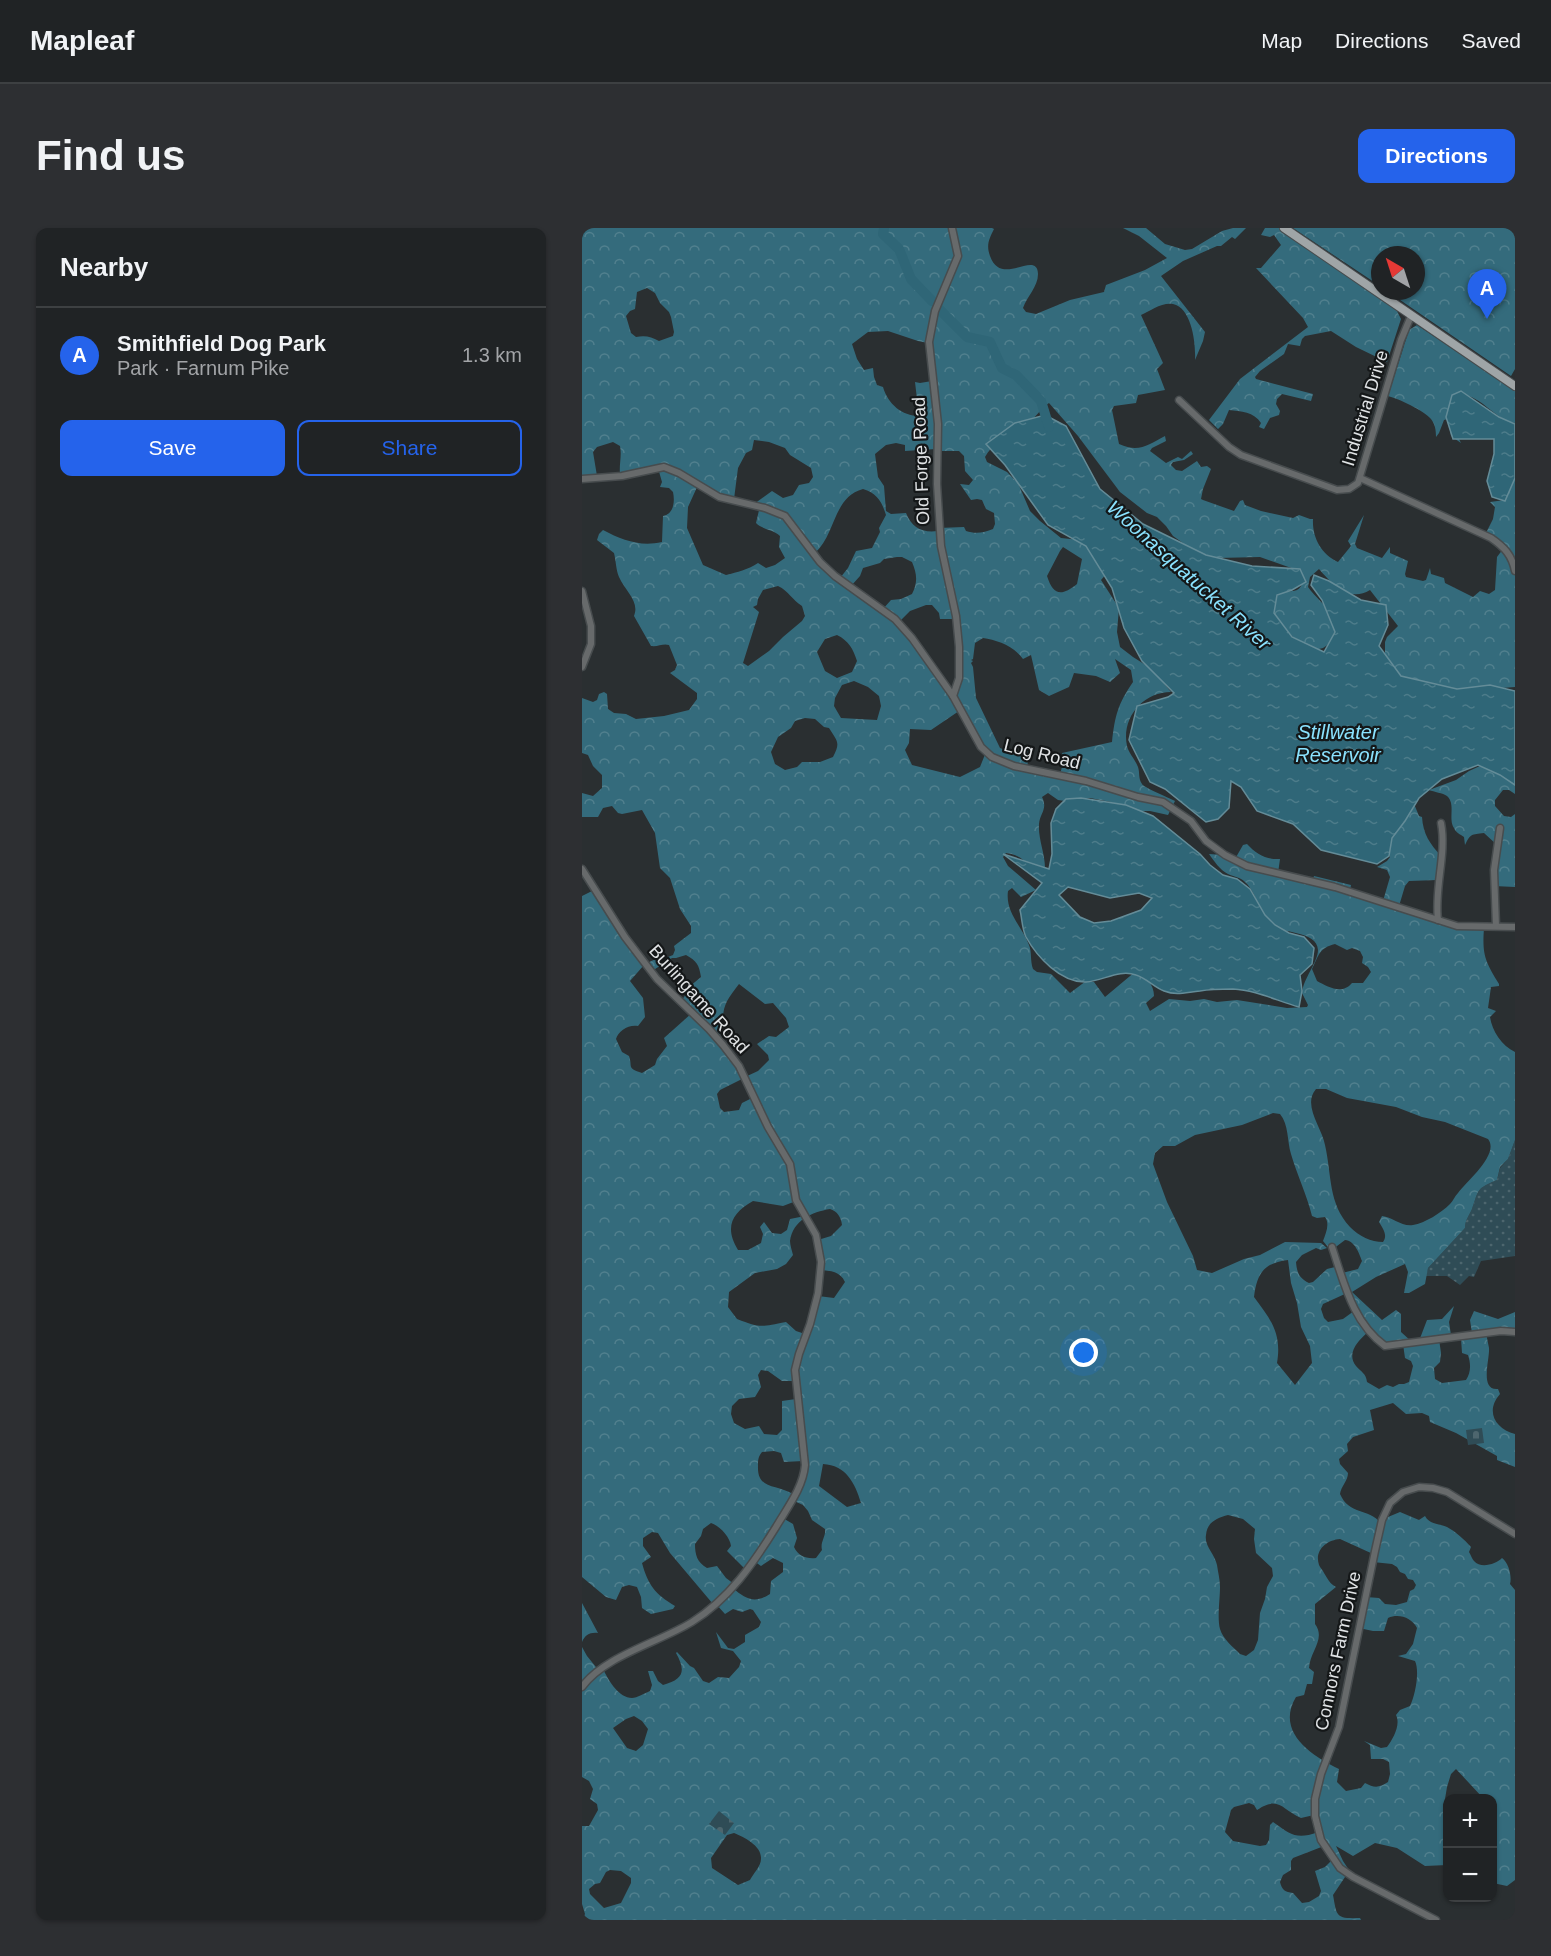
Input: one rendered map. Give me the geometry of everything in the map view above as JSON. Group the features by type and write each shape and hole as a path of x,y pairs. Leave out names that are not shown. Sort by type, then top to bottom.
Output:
{"main road":[{"path":"1284,228 1515,386"}],"street":[{"name":"Old Forge Road","path":"952,228 958,256 935,310 929,342 938,424 937,484 941,546 956,616 959,678 953,696"},
{"name":"Industrial Drive","path":"1179,400 1228,447 1241,455 1337,490 1349,489 1358,483 1360,478 1401,340 1411,316"},
{"name":"Log Road","path":"582,479 622,476 664,468 679,473 719,497 765,508 785,516 820,561 835,576 895,619 912,638 953,696 981,747 992,757 1014,766 1086,781 1163,802 1191,821 1206,841 1225,855 1247,866 1335,887 1457,926 1515,927"},
{"path":"1360,478 1491,538 1504,548 1513,560 1515,571"},
{"path":"582,591 589,611 591,644 582,667"},
{"path":"1438,920 1436,906 1443,835 1441,823"},
{"path":"1496,926 1494,870 1500,828"},
{"name":"Burlingame Road","path":"582,869 626,937 657,979 709,1029 739,1066 768,1127 790,1164 796,1200 816,1235 821,1262 818,1293 795,1370 805,1465 804,1476 797,1491 768,1540 727,1595 691,1623 607,1665 591,1676 582,1687"},
{"path":"1332,1247 1350,1301 1360,1320 1373,1338 1385,1346 1501,1331 1515,1332"},
{"name":"Connors Farm Drive","path":"1436,1920 1340,1868 1322,1840 1315,1816 1315,1799 1321,1774 1339,1727 1382,1520 1390,1503 1403,1492 1419,1487 1433,1488 1447,1492 1515,1534"}],"green space":[{"path":"582,228 992,228 994,229 989,239 988,249 995,265 1002,269 1032,265 1036,267 1038,274 1036,283 1023,308 1026,312 1036,314 1070,300 1104,292 1106,285 1145,270 1167,258 1139,236 1123,228 1146,228 1165,244 1185,250 1192,249 1222,231 1246,228 1235,239 1232,237 1221,246 1183,261 1161,276 1205,332 1203,341 1195,360 1195,345 1189,319 1185,312 1173,304 1160,306 1141,315 1163,363 1157,369 1165,390 1138,395 1136,403 1114,406 1112,410 1119,444 1138,448 1165,436 1166,441 1150,451 1166,463 1178,457 1182,459 1191,451 1193,454 1171,465 1176,470 1182,471 1197,461 1201,467 1207,466 1211,469 1201,499 1234,511 1243,500 1245,505 1261,511 1293,518 1299,515 1313,519 1314,532 1322,550 1338,562 1351,546 1348,541 1364,515 1355,544 1357,548 1382,558 1390,547 1390,553 1408,561 1406,577 1426,580 1430,568 1431,574 1444,578 1445,583 1473,597 1480,591 1489,594 1495,590 1497,557 1503,549 1485,535 1493,519 1495,507 1490,502 1505,500 1515,471 1515,687 1438,693 1385,669 1385,642 1398,626 1370,590 1355,594 1348,593 1335,586 1319,569 1310,577 1308,587 1333,616 1334,635 1326,646 1318,649 1311,648 1295,639 1275,621 1273,599 1280,593 1299,589 1303,582 1297,570 1260,557 1217,558 1197,553 1173,536 1157,517 1147,513 1120,492 1078,436 1049,403 1029,422 999,441 985,457 987,462 1007,472 1018,483 1030,511 1040,521 1061,538 1086,542 1108,572 1101,580 1119,608 1117,632 1120,647 1152,669 1171,692 1151,696 1136,708 1127,726 1126,736 1128,749 1138,767 1142,784 1175,801 1168,815 1150,811 1134,811 1111,802 1090,798 1058,800 1048,793 1042,797 1044,808 1039,824 1045,868 1031,867 1020,857 1010,854 1006,853 1003,857 1008,866 1036,890 1021,897 1012,888 1008,891 1009,906 1029,945 1033,969 1037,972 1051,974 1070,993 1086,981 1094,982 1105,997 1136,971 1146,978 1153,988 1154,996 1146,1003 1150,1011 1169,999 1190,1001 1204,999 1217,1002 1237,1000 1287,1008 1307,1007 1302,993 1317,955 1316,944 1305,936 1271,925 1245,882 1222,870 1209,854 1235,859 1243,845 1247,844 1262,856 1280,859 1278,873 1313,879 1314,876 1351,885 1350,890 1383,901 1390,877 1387,870 1377,867 1390,857 1392,834 1412,799 1419,816 1422,817 1428,838 1441,856 1437,880 1409,881 1405,886 1399,906 1454,925 1484,928 1486,958 1499,984 1499,986 1491,987 1488,1008 1496,1011 1490,1017 1491,1022 1502,1042 1515,1052 1515,1140 1508,1159 1500,1167 1497,1180 1479,1190 1466,1220 1465,1228 1428,1268 1425,1284 1409,1293 1404,1293 1408,1272 1405,1264 1376,1277 1352,1292 1382,1320 1396,1310 1401,1314 1401,1332 1412,1342 1419,1341 1427,1320 1442,1319 1454,1306 1449,1322 1451,1335 1439,1339 1440,1362 1434,1368 1435,1379 1442,1383 1466,1380 1468,1377 1470,1362 1468,1355 1462,1353 1461,1338 1472,1333 1470,1320 1474,1311 1498,1319 1515,1312 1515,1332 1486,1333 1489,1348 1487,1380 1492,1388 1498,1389 1500,1394 1493,1407 1494,1418 1502,1428 1515,1434 1515,1467 1497,1460 1497,1456 1456,1433 1430,1422 1429,1416 1422,1413 1406,1414 1393,1403 1370,1410 1374,1430 1353,1437 1347,1444 1348,1451 1339,1459 1340,1464 1348,1473 1340,1494 1348,1505 1376,1518 1381,1523 1400,1512 1419,1520 1425,1516 1429,1521 1447,1527 1463,1538 1471,1547 1469,1552 1473,1560 1480,1565 1488,1565 1502,1558 1508,1567 1510,1584 1515,1590 1515,1880 1507,1886 1497,1884 1497,1794 1479,1794 1456,1769 1451,1774 1446,1794 1443,1794 1443,1865 1425,1866 1397,1848 1375,1843 1353,1856 1336,1846 1353,1876 1347,1874 1333,1895 1337,1912 1342,1917 1360,1918 1361,1920 582,1920 585,1914 582,1904 582,1826 589,1826 598,1810 597,1804 590,1799 593,1789 589,1781 582,1777 582,1647 600,1672 604,1671 619,1692 634,1698 650,1691 652,1685 648,1671 653,1671 663,1685 679,1677 682,1669 677,1652 694,1668 703,1681 709,1683 718,1677 729,1678 739,1667 741,1661 733,1651 721,1648 716,1632 728,1648 734,1649 745,1642 745,1635 759,1627 761,1622 753,1610 742,1612 733,1609 725,1614 716,1604 713,1604 670,1553 658,1533 652,1532 643,1538 643,1546 651,1557 642,1563 653,1588 675,1606 673,1609 651,1614 642,1608 637,1587 629,1585 622,1587 616,1600 606,1597 582,1577 582,896 594,890 644,965 630,981 643,998 645,1017 638,1026 631,1026 621,1031 616,1039 622,1052 629,1056 631,1067 634,1070 642,1073 655,1065 667,1046 664,1038 692,1013 680,1002 689,987 701,977 697,964 686,955 672,958 652,971 645,964 673,955 674,946 691,933 691,926 680,909 670,878 660,868 655,833 642,810 622,814 612,806 603,808 598,817 582,817 582,793 593,796 602,788 602,775 593,766 588,755 582,753 582,698 593,702 597,700 599,694 604,692 607,694 608,709 636,719 689,710 697,699 697,693 670,673 677,665 669,645 651,646 634,616 635,606 619,577 614,553 597,540 603,530 631,542 646,544 662,542 663,516 672,510 673,492 669,488 660,487 662,482 658,468 620,475 620,446 613,442 597,447 593,452 597,476 582,479","holes":["647,288 655,293 660,303 669,312 673,336 659,341 643,336 636,337 631,333 626,316 635,309 637,292","888,331 928,343 932,381 915,382 919,416 907,414 896,408 888,399 883,387 877,385 873,368 864,370 852,344 868,332","754,440 769,442 785,448 790,455 811,468 813,477 809,483 799,485 793,495 783,498 772,491 754,504 760,506 756,523 780,536 779,547 785,558 766,568 758,563 726,575 703,565 687,528 688,507 698,485 718,496 734,499 738,468 746,453 752,450","896,443 905,445 905,451 936,449 937,451 959,451 964,456 965,471 973,480 969,485 960,484 971,500 982,500 986,509 994,513 993,529 980,533 966,531 964,527 939,528 938,531 922,530 911,522 906,513 891,514 886,511 884,486 878,477 875,454 886,445","863,489 878,499 886,515 872,548 856,551 840,578 815,553 822,545 840,508 853,493","1063,547 1082,559 1077,584 1066,591 1055,590 1047,576","902,557 912,562 916,574 914,590 912,594 901,599 891,600 883,609 851,586 860,576 863,568 880,563 884,559","778,586 802,606 805,616 769,651 748,666 743,663 759,612 753,607 757,605 763,590","932,605 939,613 940,619 955,619 958,675 951,694 899,622 910,611","837,635 850,646 857,661 852,672 837,678 825,671 817,652 825,639","983,638 1005,644 1023,659 1031,655 1039,690 1049,696 1069,687 1074,673 1096,676 1110,682 1120,673 1115,659 1131,670 1133,682 1118,710 1112,742 1062,753 1064,760 1060,774 1027,768 1028,748 1015,754 1000,748 976,698 971,663 973,661 971,660 975,643","854,681 868,687 879,696 881,706 877,720 841,718 834,706 835,698 842,685","959,711 986,752 980,767 960,777 912,765 905,750 909,743 910,729 931,730","805,718 815,719 824,727 829,728 836,739 837,748 833,757 820,762 802,762 797,767 785,770 775,764 771,752 778,737 791,728 795,721","1335,944 1347,950 1352,948 1360,951 1363,957 1362,963 1371,972 1363,983 1352,983 1344,989 1330,987 1317,981 1312,969 1323,950","739,984 765,1004 773,1003 786,1018 789,1027 776,1037 769,1036 757,1044 768,1055 769,1060 758,1071 745,1077 717,1037 724,1031 723,1016 730,996","744,1078 754,1097 742,1103 739,1110 724,1112 720,1108 717,1094 720,1090","1316,1089 1326,1089 1347,1098 1396,1107 1422,1117 1445,1122 1488,1139 1491,1145 1490,1152 1481,1167 1442,1211 1428,1220 1413,1225 1405,1225 1382,1216 1379,1222 1385,1237 1383,1242 1374,1241 1365,1238 1350,1227 1338,1208 1334,1199 1325,1145 1312,1109 1312,1095","1273,1113 1280,1114 1285,1123 1291,1154 1312,1216 1325,1217 1327,1229 1323,1241 1333,1249 1345,1240 1351,1243 1362,1261 1358,1269 1342,1273 1339,1266 1327,1269 1309,1283 1299,1275 1296,1262 1302,1255 1316,1248 1321,1250 1327,1248 1321,1243 1285,1242 1260,1255 1244,1259 1212,1273 1197,1270 1153,1164 1155,1153 1163,1146 1175,1146 1195,1135 1242,1125","753,1201 783,1206 796,1201 805,1216 790,1219 787,1230 781,1234 772,1233 764,1222 760,1227 763,1234 761,1243 748,1250 738,1250 731,1234 732,1221 740,1210","830,1209 835,1211 841,1219 842,1225 831,1236 818,1240 820,1270 838,1274 845,1282 834,1298 818,1296 816,1316 808,1335 796,1331 786,1322 761,1326 737,1319 728,1307 729,1292 755,1273 777,1269 786,1264 793,1255 790,1241 795,1228 804,1218","1288,1260 1301,1327 1310,1346 1312,1363 1295,1385 1277,1363 1278,1343 1274,1327 1254,1297 1257,1282 1267,1267","1347,1293 1354,1311 1343,1319 1328,1322 1321,1309 1323,1304","1368,1332 1385,1346 1403,1344 1405,1358 1411,1361 1413,1366 1409,1382 1393,1387 1387,1385 1379,1389 1367,1382 1352,1356 1360,1339","761,1370 768,1371 782,1381 796,1381 796,1399 782,1401 782,1430 777,1435 764,1434 759,1426 745,1429 734,1423 731,1414 732,1406 739,1399 755,1397 761,1387 758,1375","762,1452 781,1453 784,1462 803,1461 803,1476 793,1494 764,1483 761,1479 758,1464","823,1464 838,1468 848,1476 861,1503 847,1507 819,1486","792,1500 803,1505 812,1520 825,1529 822,1550 816,1558 809,1558 798,1553 794,1547 797,1538 793,1524 781,1517","1228,1515 1243,1519 1255,1529 1256,1553 1272,1568 1273,1576 1267,1587 1260,1613 1258,1640 1254,1650 1246,1656 1231,1646 1220,1629 1219,1576 1216,1561 1206,1539 1208,1527","711,1523 727,1536 731,1546 727,1551 746,1570 754,1561 761,1566 773,1558 783,1563 783,1572 771,1581 770,1594 760,1599 750,1599 733,1588 734,1584 717,1566 707,1568 701,1563 697,1558 695,1544 703,1529","1340,1539 1373,1554 1373,1562 1392,1564 1416,1585 1410,1591 1407,1602 1396,1605 1385,1604 1379,1598 1366,1597 1359,1628 1384,1631 1388,1618 1396,1616 1409,1619 1415,1624 1417,1628 1413,1644 1406,1654 1398,1656 1415,1661 1416,1684 1410,1706 1400,1710 1396,1715 1397,1727 1387,1747 1381,1748 1364,1741 1370,1745 1371,1759 1383,1759 1389,1762 1388,1782 1379,1786 1365,1783 1361,1788 1346,1791 1337,1782 1339,1769 1308,1750 1293,1732 1290,1721 1296,1697 1304,1695 1307,1684 1312,1684 1314,1672 1309,1668 1319,1635 1315,1624 1315,1604 1336,1587 1329,1581 1319,1565 1318,1555 1326,1544","634,1716 648,1729 643,1745 636,1751 627,1748 613,1728","1249,1803 1257,1810 1270,1804 1276,1804 1301,1818 1314,1815 1318,1832 1305,1836 1294,1835 1273,1822 1270,1825 1269,1840 1266,1845 1233,1841 1225,1832 1231,1810","734,1833 752,1843 761,1854 761,1862 750,1880 738,1885 712,1868 711,1858 727,1835","1324,1846 1333,1859 1325,1867 1315,1871 1321,1891 1319,1896 1309,1902 1302,1903 1293,1893 1284,1890 1280,1882 1283,1875 1291,1870 1293,1858","610,1870 621,1871 631,1878 631,1883 621,1903 604,1908 590,1894 589,1889 600,1883 606,1872"]},
{"path":"1265,228 1279,228 1371,292 1371,300 1383,300 1396,309 1401,319 1387,362 1356,347 1331,331 1305,336 1300,346 1288,344 1284,354 1255,377 1313,394 1311,401 1282,394 1276,404 1280,411 1279,415 1270,418 1264,429 1259,427 1261,423 1251,414 1229,410 1223,424 1218,429 1209,420 1240,379 1308,327 1303,318 1256,268 1261,268 1281,245 1274,235 1270,237 1261,235"},
{"path":"1293,228 1515,228 1515,369 1511,376 1400,300 1425,300 1425,246 1371,246 1371,280"},
{"path":"1417,325 1515,391 1515,423 1502,418 1472,397 1465,395 1455,431 1461,443 1451,436 1448,419 1444,420 1436,437 1431,419 1411,405 1388,396 1409,330"},
{"path":"1480,766 1515,775 1515,794 1509,790 1503,790 1495,800 1495,806 1504,816 1511,817 1515,814 1515,887 1494,886 1496,844 1484,833 1472,835 1465,845 1464,837 1456,831 1452,824 1450,799 1429,790 1456,780"},
{"path":"1515,1140 1515,1256 1481,1261 1474,1277 1469,1276 1460,1285 1447,1276 1426,1276 1428,1268 1465,1228 1466,1220 1479,1190 1497,1180 1500,1168 1508,1159"},
{"path":"1482,1428 1484,1443 1468,1445 1466,1430"},
{"path":"582,1603 598,1633 588,1634 582,1642"},
{"path":"719,1811 734,1823 725,1835 709,1824"}],"water":[{"path":"1461,391 1499,417 1515,424 1515,478 1505,501 1492,497 1487,481 1494,454 1494,439 1453,439 1446,417 1452,395"},
{"name":"Stillwater Reservoir","path":"1045,415 1066,426 1100,489 1143,524 1206,555 1252,566 1300,569 1306,582 1277,595 1274,613 1292,637 1324,652 1335,632 1322,600 1311,585 1314,575 1361,600 1386,605 1388,625 1379,646 1401,676 1457,689 1490,685 1515,691 1515,785 1478,765 1442,779 1419,798 1392,838 1389,856 1377,864 1321,850 1293,824 1257,811 1241,787 1231,781 1229,808 1218,819 1206,822 1165,789 1150,782 1129,740 1137,706 1174,693 1142,661 1124,628 1112,588 1086,546 1048,525 1005,465 986,444 1015,423"},
{"path":"1081,798 1126,805 1153,816 1223,875 1237,879 1250,889 1265,915 1275,925 1289,933 1304,937 1314,948 1312,964 1300,975 1302,991 1299,1007 1233,989 1173,993 1160,989 1140,976 1123,973 1092,981 1077,981 1059,973 1043,960 1026,937 1020,910 1042,883 1003,854 1049,869 1052,854 1051,823 1056,809 1066,799","holes":["1068,887 1110,898 1139,893 1152,898 1141,910 1111,921 1094,923 1080,917 1059,895"]}],"waterway":[{"name":"Woonasquatucket River","path":"884,228 883,234 899,249 911,279 932,301"},
{"name":"Woonasquatucket River","path":"939,309 967,337 990,342 1002,368 1016,375 1041,401 1049,427"}],"place":[{"name":"Smithfield Dog Park","path":"1487,319"}]}
